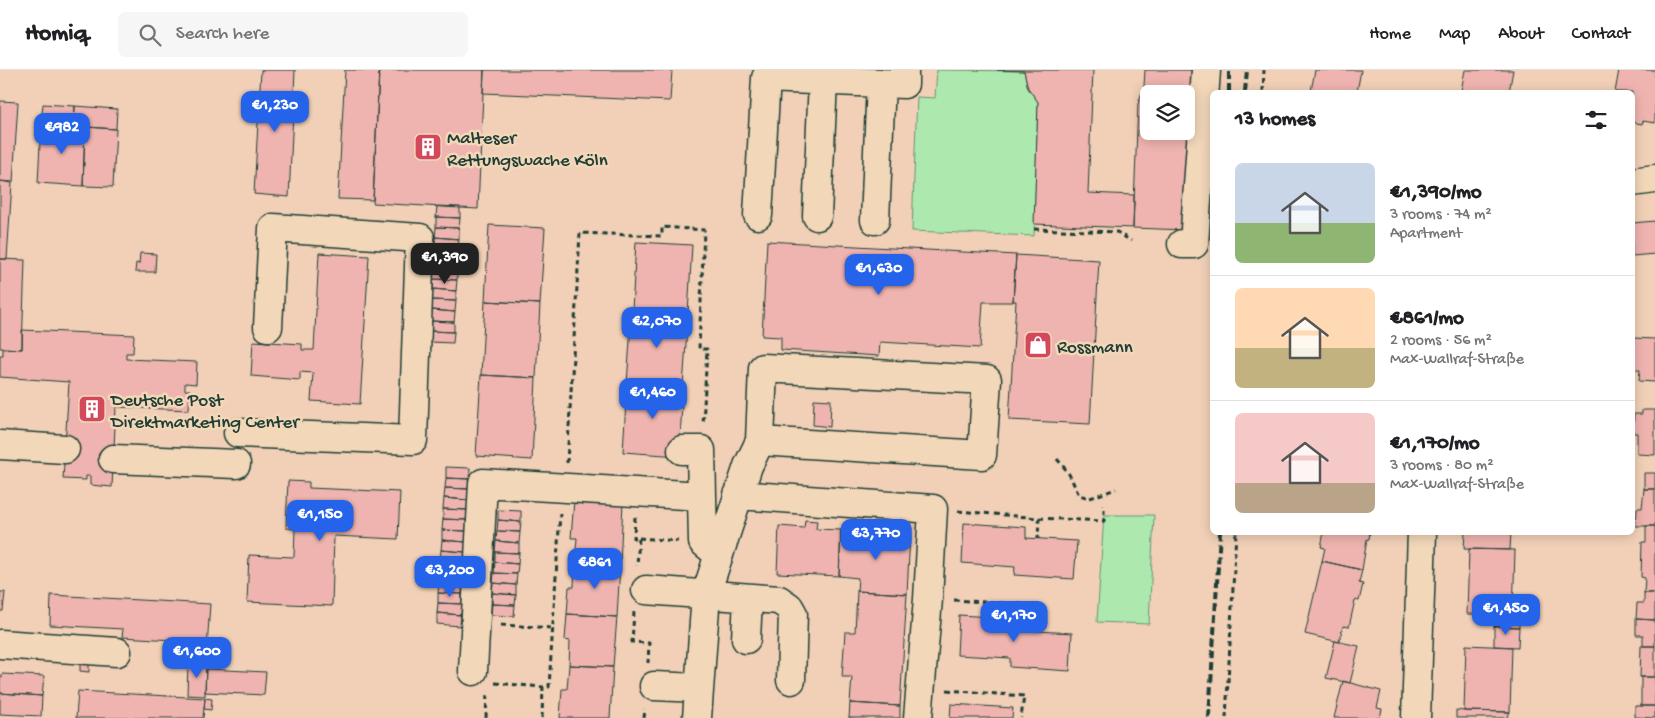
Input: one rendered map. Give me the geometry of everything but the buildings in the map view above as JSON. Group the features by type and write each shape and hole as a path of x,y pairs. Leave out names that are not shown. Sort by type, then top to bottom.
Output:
{"street":[{"path":"758,215 766,78 904,84 904,70"},
{"path":"1182,244 1194,244 1206,70"},
{"path":"817,216 823,80"},
{"path":"875,220 881,83"},
{"path":"1635,182 1655,179"},
{"path":"238,433 413,440 420,238 273,228 268,327"},
{"path":"711,549 738,495 748,466 760,441 764,368 987,380 982,455 760,441"},
{"path":"0,445 65,449"},
{"path":"692,450 711,549 697,718"},
{"path":"113,459 236,464"},
{"path":"480,677 475,623 483,482 564,476 702,496"},
{"path":"738,495 933,509 918,718"},
{"path":"1416,718 1422,535"},
{"path":"646,590 779,600 789,607 793,614 791,680"},
{"path":"746,639 748,598"},
{"path":"0,644 116,652"},
{"path":"654,686 700,688"}],"path":[{"path":"1263,90 1264,70"},
{"path":"480,677 548,687 580,233 662,236 662,227 704,230 699,349 707,349 692,450"},
{"path":"1034,229 1117,232 1132,241"},
{"path":"1057,459 1068,472 1079,495 1090,498 1116,489"},
{"path":"933,509 1039,518 1104,521 1104,504"},
{"path":"1038,539 1039,518"},
{"path":"1226,718 1236,535"},
{"path":"639,538 711,549"},
{"path":"928,599 1032,605 1032,630"},
{"path":"475,623 553,628"},
{"path":"542,718 543,687"},
{"path":"920,688 1024,696 1021,718"}],"green space":[{"path":"937,70 1024,71 1028,88 1038,102 1034,236 912,231 917,97 935,98"},
{"path":"1104,515 1154,515 1149,624 1097,622"}],"railway":[{"path":"1229,70 1229,90"},
{"path":"1245,90 1247,70"},
{"path":"1209,718 1220,535"}],"place":[{"name":"Malteser Rettungswache Köln","path":"428,147"},
{"name":"Rossmann","path":"1038,345"},
{"name":"Deutsche Post Direktmarketing Center","path":"92,409"}]}
